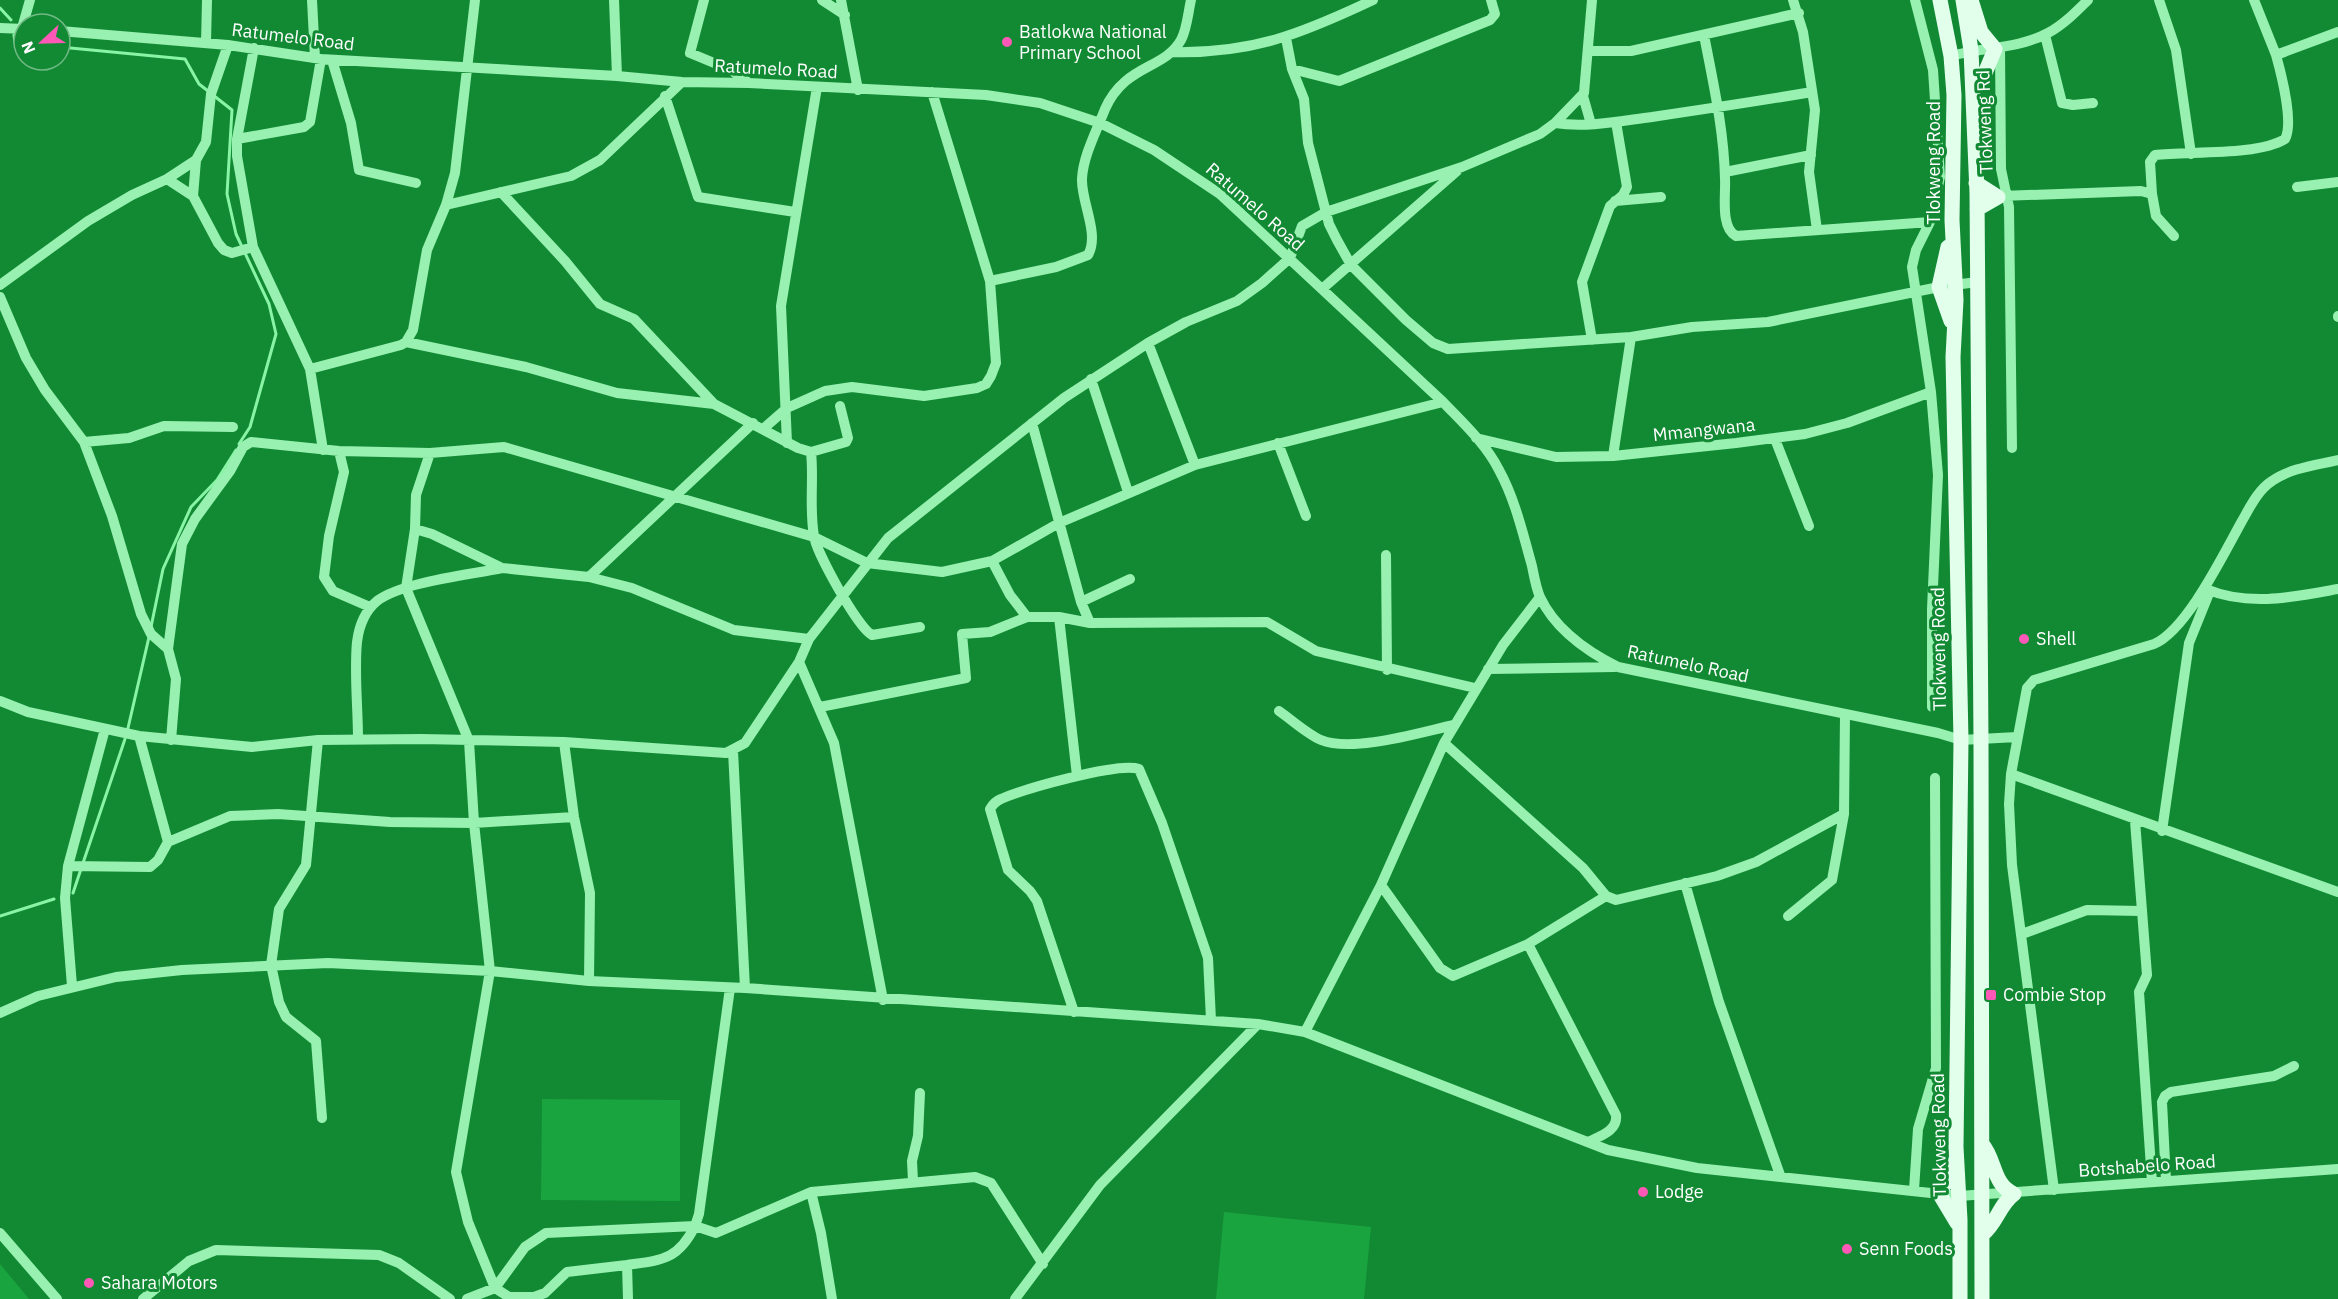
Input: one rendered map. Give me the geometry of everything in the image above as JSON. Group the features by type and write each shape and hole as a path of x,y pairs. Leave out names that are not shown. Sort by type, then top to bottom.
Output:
{"main road":[{"name":"Tlokweng Road","path":"1940,0 1951,56 1954,95 1952,220 1956,285 1953,357 1960,740 1956,1147 1960,1299"},
{"path":"1963,0 1971,50 1974,90 1977,209 1982,1299"},
{"path":"1971,0 1981,32 1997,48 1983,78 1974,90"},
{"path":"1976,183 2002,196"},
{"path":"1977,209 2002,196"},
{"path":"1952,220 1947,229 1947,255 1939,286 1954,332 1953,357"},
{"path":"1980,1142 1989,1151 2001,1185 2014,1194 2001,1206 1990,1228 1983,1234"},
{"path":"1956,1147 1952,1158 1952,1173 1939,1193 1957,1221 1959,1241"}],"street":[{"path":"206,43 207,0"},
{"path":"312,0 323,59 351,123 359,170 416,183"},
{"path":"406,342 413,330 427,250 446,205 455,173 475,0"},
{"path":"614,0 616,76"},
{"path":"704,0 690,52 731,70 749,83"},
{"path":"822,0 845,15"},
{"path":"842,0 858,90"},
{"path":"990,281 1056,267 1088,255 1092,241 1082,178 1100,123 1115,90 1131,75 1171,52 1182,38 1191,0"},
{"path":"1171,52 1209,53 1248,48 1286,38 1373,0"},
{"path":"1292,69 1339,81 1490,20 1495,14 1491,0"},
{"path":"1591,124 1583,96 1590,51 1592,0"},
{"path":"1793,0 1799,13 1812,92 1814,128 1809,172 1817,230"},
{"path":"1915,0 1934,82 1940,177 1930,222 1913,258 1915,292 1931,392 1938,511 1932,609 1932,707"},
{"path":"1951,56 1971,50 1997,48 2045,35 2088,0"},
{"path":"2159,0 2176,50 2191,154"},
{"path":"2174,236 2156,216 2152,194 2151,159 2158,154 2191,154 2275,144 2285,139 2288,130 2284,90 2276,55 2254,0"},
{"path":"1590,51 1631,51 1799,13"},
{"name":"Ratumelo Road","path":"72,32 228,45 323,59 467,69 616,76 682,82 749,83 986,95 1040,103 1100,123 1154,150 1220,194 1443,402 1476,438 1499,468 1518,517 1540,597 1569,635 1592,653 1618,666 1938,733 1960,740 2017,737"},
{"path":"2276,55 2338,32"},
{"path":"1704,35 1718,109 1725,171 1727,223 1732,234 1736,236 1930,222"},
{"path":"2045,35 2062,103 2073,105 2094,103"},
{"path":"1286,38 1292,69 1304,99 1306,131 1326,212 1337,240 1351,265 1406,320 1440,348 1448,350 1631,337 1700,326 1768,322 1939,286 1977,282"},
{"path":"193,196 196,160 206,142 211,93 228,45"},
{"path":"254,48 237,139 237,156 253,247 310,369 323,450"},
{"name":"Tlokweng Rd","path":"1997,48 2012,448"},
{"path":"237,139 304,127 310,123 323,59"},
{"path":"446,205 571,176 586,169 600,160 682,82"},
{"path":"787,442 781,306 817,87"},
{"path":"763,429 787,408 825,391 852,387 924,396 977,388 986,384 996,363 990,281 932,92"},
{"path":"1555,123 1616,122 1718,109 1812,92"},
{"path":"665,96 698,197 795,212"},
{"path":"0,701 28,712 139,736 252,747 318,740 358,739 564,741 726,753 733,751 745,743 799,662 809,639 888,538 1032,423 1091,379 1148,343 1186,322 1237,301 1290,258 1302,226 1326,212 1462,167 1540,134 1583,96"},
{"path":"1592,340 1582,282 1603,222 1615,201 1623,195 1627,187 1616,122"},
{"path":"1725,171 1811,155"},
{"path":"0,285 88,221 132,195 167,179 196,160"},
{"path":"1322,289 1462,167"},
{"path":"167,179 193,196 224,250 232,253 253,247"},
{"path":"2297,187 2338,182"},
{"path":"2002,196 2126,190 2152,194"},
{"path":"501,192 565,261 600,303 634,319 714,404"},
{"path":"1615,201 1661,197"},
{"path":"1,302 26,358 45,390 84,442 112,516 141,614 151,634 168,649"},
{"path":"1613,456 1631,337"},
{"path":"310,369 406,342 526,367 617,393 714,404 811,452 846,442 848,438 840,406"},
{"path":"1148,343 1195,465"},
{"path":"1091,379 1128,492"},
{"name":"Mmangwana","path":"1476,438 1556,457 1613,456 1775,439 1863,419 1931,392"},
{"path":"171,740 176,679 168,649 182,544 195,519 230,471 243,447 255,442 339,452 430,453 504,447 814,537 867,563 942,572 992,561 1059,523 1195,465 1443,402"},
{"path":"589,577 672,496 753,423"},
{"path":"1032,423 1081,602 1090,623"},
{"path":"84,442 129,438 164,426 233,427"},
{"path":"1775,439 1809,526"},
{"path":"1278,443 1306,516"},
{"path":"339,452 344,472 329,536 324,577 333,591 370,607"},
{"path":"811,452 814,537 842,595 861,627 872,635 920,627"},
{"path":"430,453 416,495 415,529 406,588 470,741 474,823 490,971 456,1172 468,1222 495,1288 509,1297 534,1297 545,1293 567,1272 663,1260 675,1254 687,1243 699,1214 730,988"},
{"path":"2162,831 2188,643 2207,590 2258,493 2272,480 2291,472 2338,460"},
{"path":"415,529 432,534 502,568"},
{"path":"1386,555 1387,670"},
{"path":"992,561 1010,595 1028,617"},
{"path":"358,739 357,641 363,618 370,607 383,597 406,588 502,568 589,577 632,588 734,630 809,639"},
{"path":"1081,602 1130,579"},
{"path":"2207,590 2246,599 2286,599 2338,589"},
{"path":"2054,1190 2012,866 2009,804 2011,774 2029,684 2034,680 2160,641 2175,628 2207,590"},
{"path":"1305,1032 1381,885 1444,743 1475,688 1540,597"},
{"path":"820,707 966,678 962,634 990,632 1028,617 1059,617 1090,623 1267,622 1316,651 1387,670 1475,688"},
{"path":"1059,617 1077,776"},
{"path":"799,662 834,743 883,1000"},
{"path":"1488,669 1618,666"},
{"path":"1278,711 1321,740 1341,742 1377,742 1454,725"},
{"path":"1788,916 1832,880 1844,814 1845,715"},
{"path":"72,986 65,898 76,866 105,729"},
{"path":"139,736 168,842"},
{"path":"318,740 306,865 279,909 270,964 279,1002 286,1017 316,1041 322,1118"},
{"path":"564,741 574,818 590,892 589,981"},
{"path":"1444,743 1583,868 1606,896 1616,900 1756,862 1844,814"},
{"path":"733,751 746,988"},
{"path":"1074,1012 1036,901 1030,891 1008,870 990,812 994,803 1000,799 1077,776 1130,767 1139,769 1162,823 1208,958 1210,1020"},
{"path":"2011,774 2162,831 2338,892"},
{"path":"1914,1190 1918,1129 1936,1068 1935,778"},
{"path":"76,866 150,867 158,860 168,842 230,816 309,816 390,822 474,823 574,818"},
{"path":"2136,821 2147,975 2139,992 2152,1182"},
{"path":"1685,883 1719,1002 1780,1175"},
{"path":"1381,885 1440,968 1448,975 1493,961 1528,944 1606,896"},
{"path":"2022,933 2087,910 2141,911"},
{"path":"1528,944 1616,1115 1617,1121 1613,1129 1588,1142"},
{"name":"Botshabelo Road","path":"0,1013 38,996 116,977 270,964 328,963 490,971 589,981 746,988 883,1000 1210,1020 1257,1024 1305,1032 1608,1150 1697,1168 1780,1175 1959,1196 2014,1194 2338,1169"},
{"path":"1015,1299 1100,1185 1257,1024"},
{"path":"2166,1181 2162,1102 2164,1096 2171,1092 2274,1076 2294,1066"},
{"path":"913,1181 912,1161 918,1136 920,1094"},
{"path":"467,1299 495,1288 525,1247 546,1233 695,1226 716,1233 811,1192 975,1177 991,1183 1043,1264"},
{"path":"811,1192 821,1233 832,1299"},
{"path":"0,1233 57,1299"},
{"path":"143,1299 189,1261 216,1250 379,1255 399,1263 450,1299"},
{"path":"627,1265 628,1299"}],"green space":[{"path":"542,1099 680,1100 680,1201 541,1200"},
{"path":"1224,1212 1371,1227 1364,1299 1216,1299"},
{"path":"0,1264 29,1299 0,1299"}],"waterway":[{"path":"0,8 11,20"},
{"path":"72,48 185,59 199,84 208,91"},
{"path":"213,95 232,110 227,194 236,234 269,304 276,334 250,427 239,444"},
{"path":"151,627 163,569 191,507 217,480 236,450"},
{"path":"128,728 149,637"},
{"path":"83,863 125,739"},
{"path":"73,893 81,869"},
{"path":"0,916 54,899"}],"place":[{"name":"Batlokwa National Primary School","path":"1007,42"},
{"name":"Shell","path":"2024,639"},
{"name":"Combie Stop","path":"1991,995"},
{"name":"Lodge","path":"1643,1192"},
{"name":"Senn Foods","path":"1847,1249"},
{"name":"Sahara Motors","path":"89,1283"}]}
